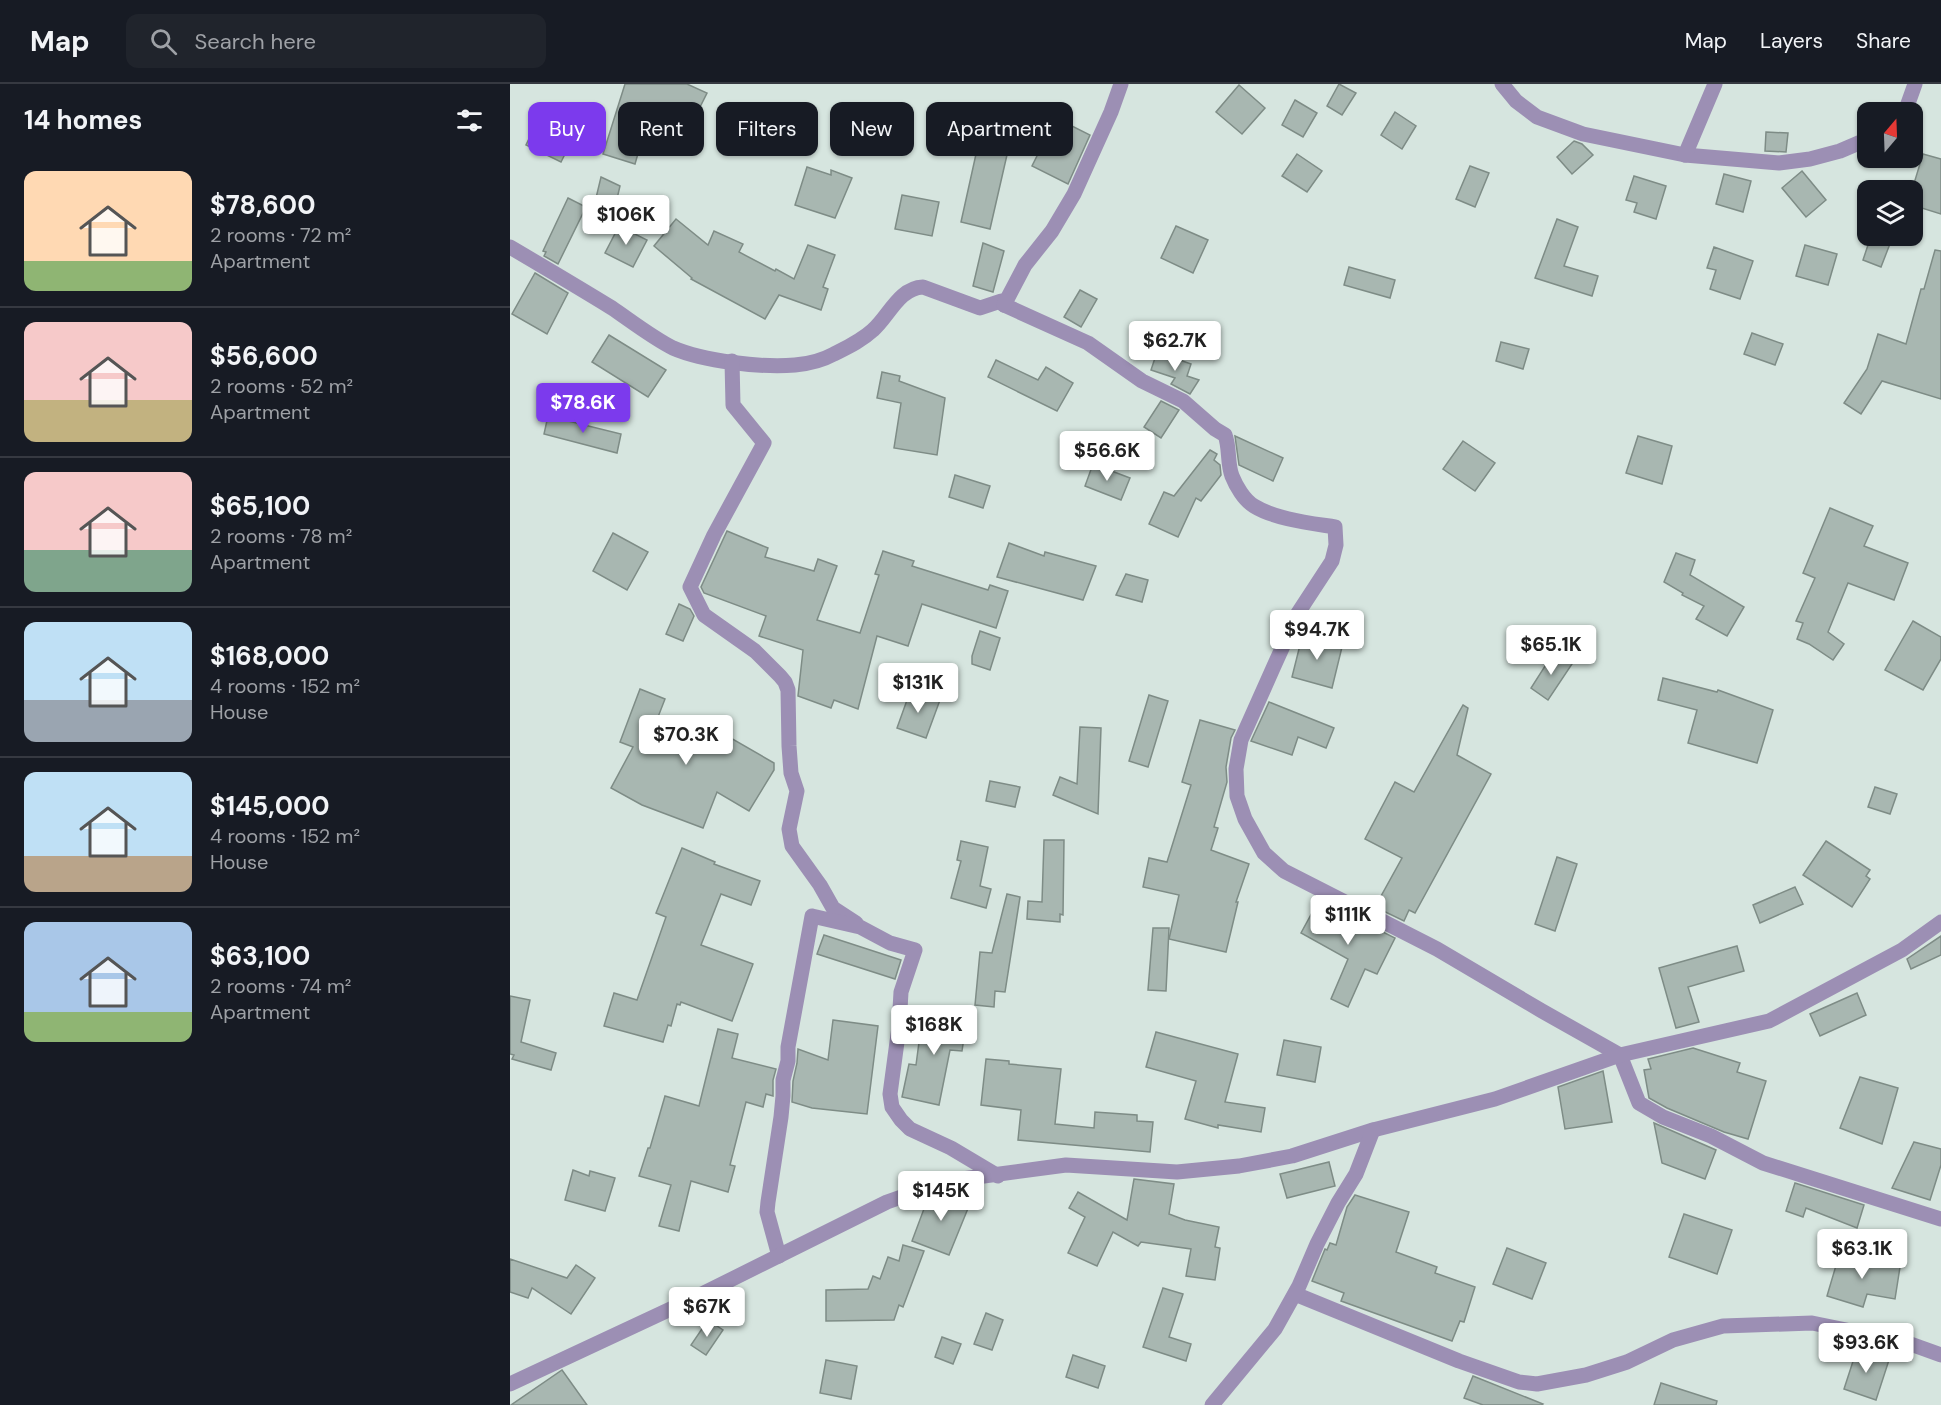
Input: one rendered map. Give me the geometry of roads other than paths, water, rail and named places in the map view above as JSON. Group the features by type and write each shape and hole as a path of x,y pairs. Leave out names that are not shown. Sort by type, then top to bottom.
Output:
{"street":[{"path":"1004,305 1025,265 1052,231 1074,194 1111,112 1121,84"},
{"path":"1502,84 1516,101 1537,117 1583,134 1684,155 1779,163 1810,159 1857,144"},
{"path":"1684,155 1715,84"},
{"path":"1909,102 1915,84"},
{"path":"510,247 585,291 672,347 697,356 756,365 796,365 829,357 859,342 875,328 907,292 923,287 980,308 1001,301 1004,305 1088,343 1142,381 1183,401 1225,435 1233,478 1244,497 1253,506 1287,518 1335,526 1336,545 1332,561 1298,614 1241,740 1236,769 1237,796 1245,819 1264,853 1284,870 1437,950 1620,1055 1639,1103 1663,1117 1712,1136 1763,1163 1941,1219"},
{"path":"732,361 733,405 764,443 714,535 690,587 704,615 755,651 785,682 789,701 791,773 797,791 789,829 792,846 820,885 833,908 852,919 860,927"},
{"path":"779,1256 767,1212 781,1118 788,1047 812,916 860,927 890,943 915,950 901,992 890,1094 892,1107 910,1129 951,1148 998,1176"},
{"path":"510,1384 887,1202 948,1181 1066,1165 1177,1172 1239,1166 1292,1156 1373,1130 1496,1099 1620,1055 1769,1021 1902,950 1941,922"},
{"path":"1212,1405 1275,1329 1295,1294 1338,1203 1356,1174 1373,1130"},
{"path":"1295,1294 1459,1361 1519,1382 1537,1384 1587,1375 1627,1362 1673,1340 1723,1326 1812,1323 1905,1342 1941,1355"}]}
